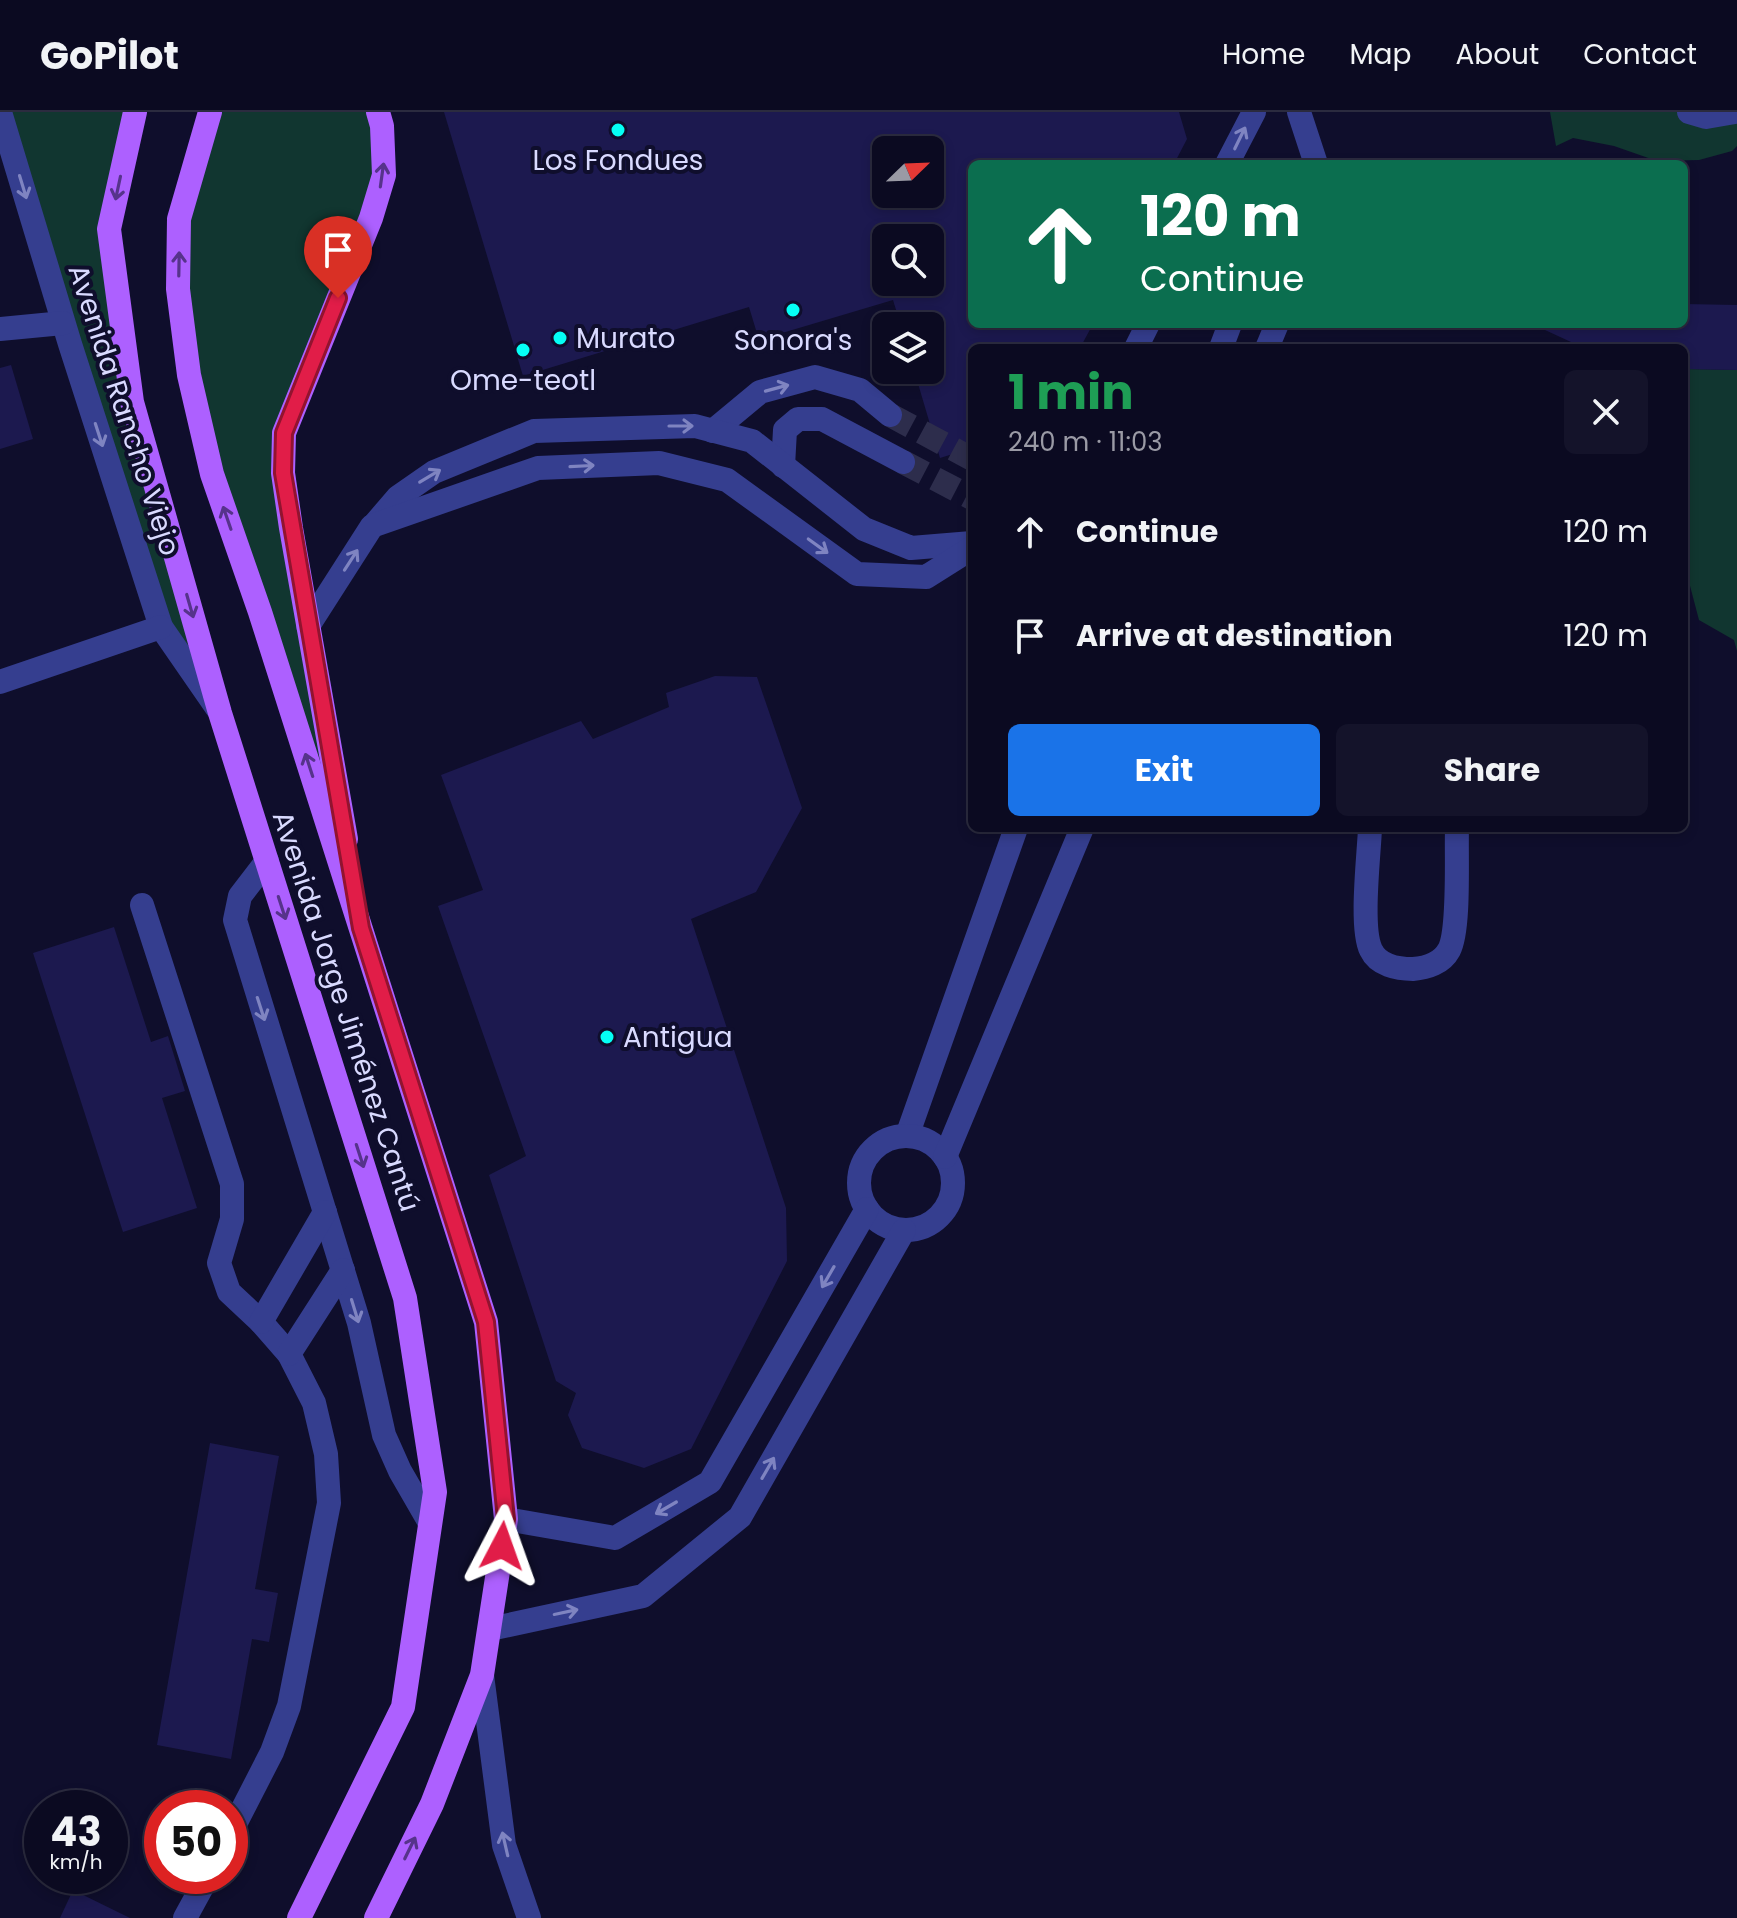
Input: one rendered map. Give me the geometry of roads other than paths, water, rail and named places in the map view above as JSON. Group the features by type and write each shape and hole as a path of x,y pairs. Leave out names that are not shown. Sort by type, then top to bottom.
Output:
{"main road":[{"name":"Avenida Jorge Jiménez Cantú","path":"135,112 109,229 132,402 220,713 405,1298 435,1492 403,1707 299,1918"},
{"name":"Avenida Jorge Jiménez Cantú","path":"210,112 179,219 178,289 189,375 212,474 260,612 486,1322 506,1519 482,1675 432,1804 376,1918"},
{"path":"361,928 283,473 284,433 371,218 384,175 382,126 378,112"}],"street":[{"name":"Avenida Rancho Viejo","path":"0,112 63,323 161,627 220,713"},
{"path":"1229,160 1254,112"},
{"path":"1299,112 1315,160"},
{"path":"1689,112 1706,117 1735,112"},
{"path":"0,329 63,323"},
{"path":"713,431 760,392 815,377 860,390 890,415"},
{"path":"783,466 785,430 798,419 822,419 903,462"},
{"path":"308,626 372,526 398,497 434,472 534,431 695,426 752,441 864,529 911,548 968,546"},
{"path":"372,526 538,468 659,463 727,480 857,574 926,577 968,549"},
{"path":"0,682 161,627"},
{"path":"907,1136 1015,832"},
{"path":"945,1157 1080,832"},
{"path":"1370,832 1366,933 1371,952 1385,965 1403,969 1437,963 1449,950 1454,932 1457,832"},
{"path":"267,861 240,896 235,920 359,1323 384,1435 400,1471 430,1523"},
{"path":"142,905 232,1184 232,1219 219,1263 229,1292 289,1354 314,1403 326,1454 329,1503 289,1706 272,1752 248,1799"},
{"path":"907,1136 934,1146 945,1157 953,1185 950,1199 933,1222 904,1230 877,1220 867,1209 859,1181 869,1154 879,1144 893,1137 907,1136"},
{"path":"506,1519 615,1538 710,1482 867,1209"},
{"path":"261,1322 325,1212"},
{"path":"490,1629 643,1596 740,1517 904,1230"},
{"path":"289,1354 343,1270"},
{"path":"482,1675 504,1845 529,1918"},
{"path":"185,1918 198,1894"}],"tunnel":[{"path":"890,415 968,457"},
{"path":"903,462 968,496"}],"place":[{"name":"Los Fondues","path":"618,130"},
{"name":"Sonora's","path":"793,310"},
{"name":"Murato","path":"560,338"},
{"name":"Ome-teotl","path":"523,350"},
{"name":"Antigua","path":"607,1037"}]}
